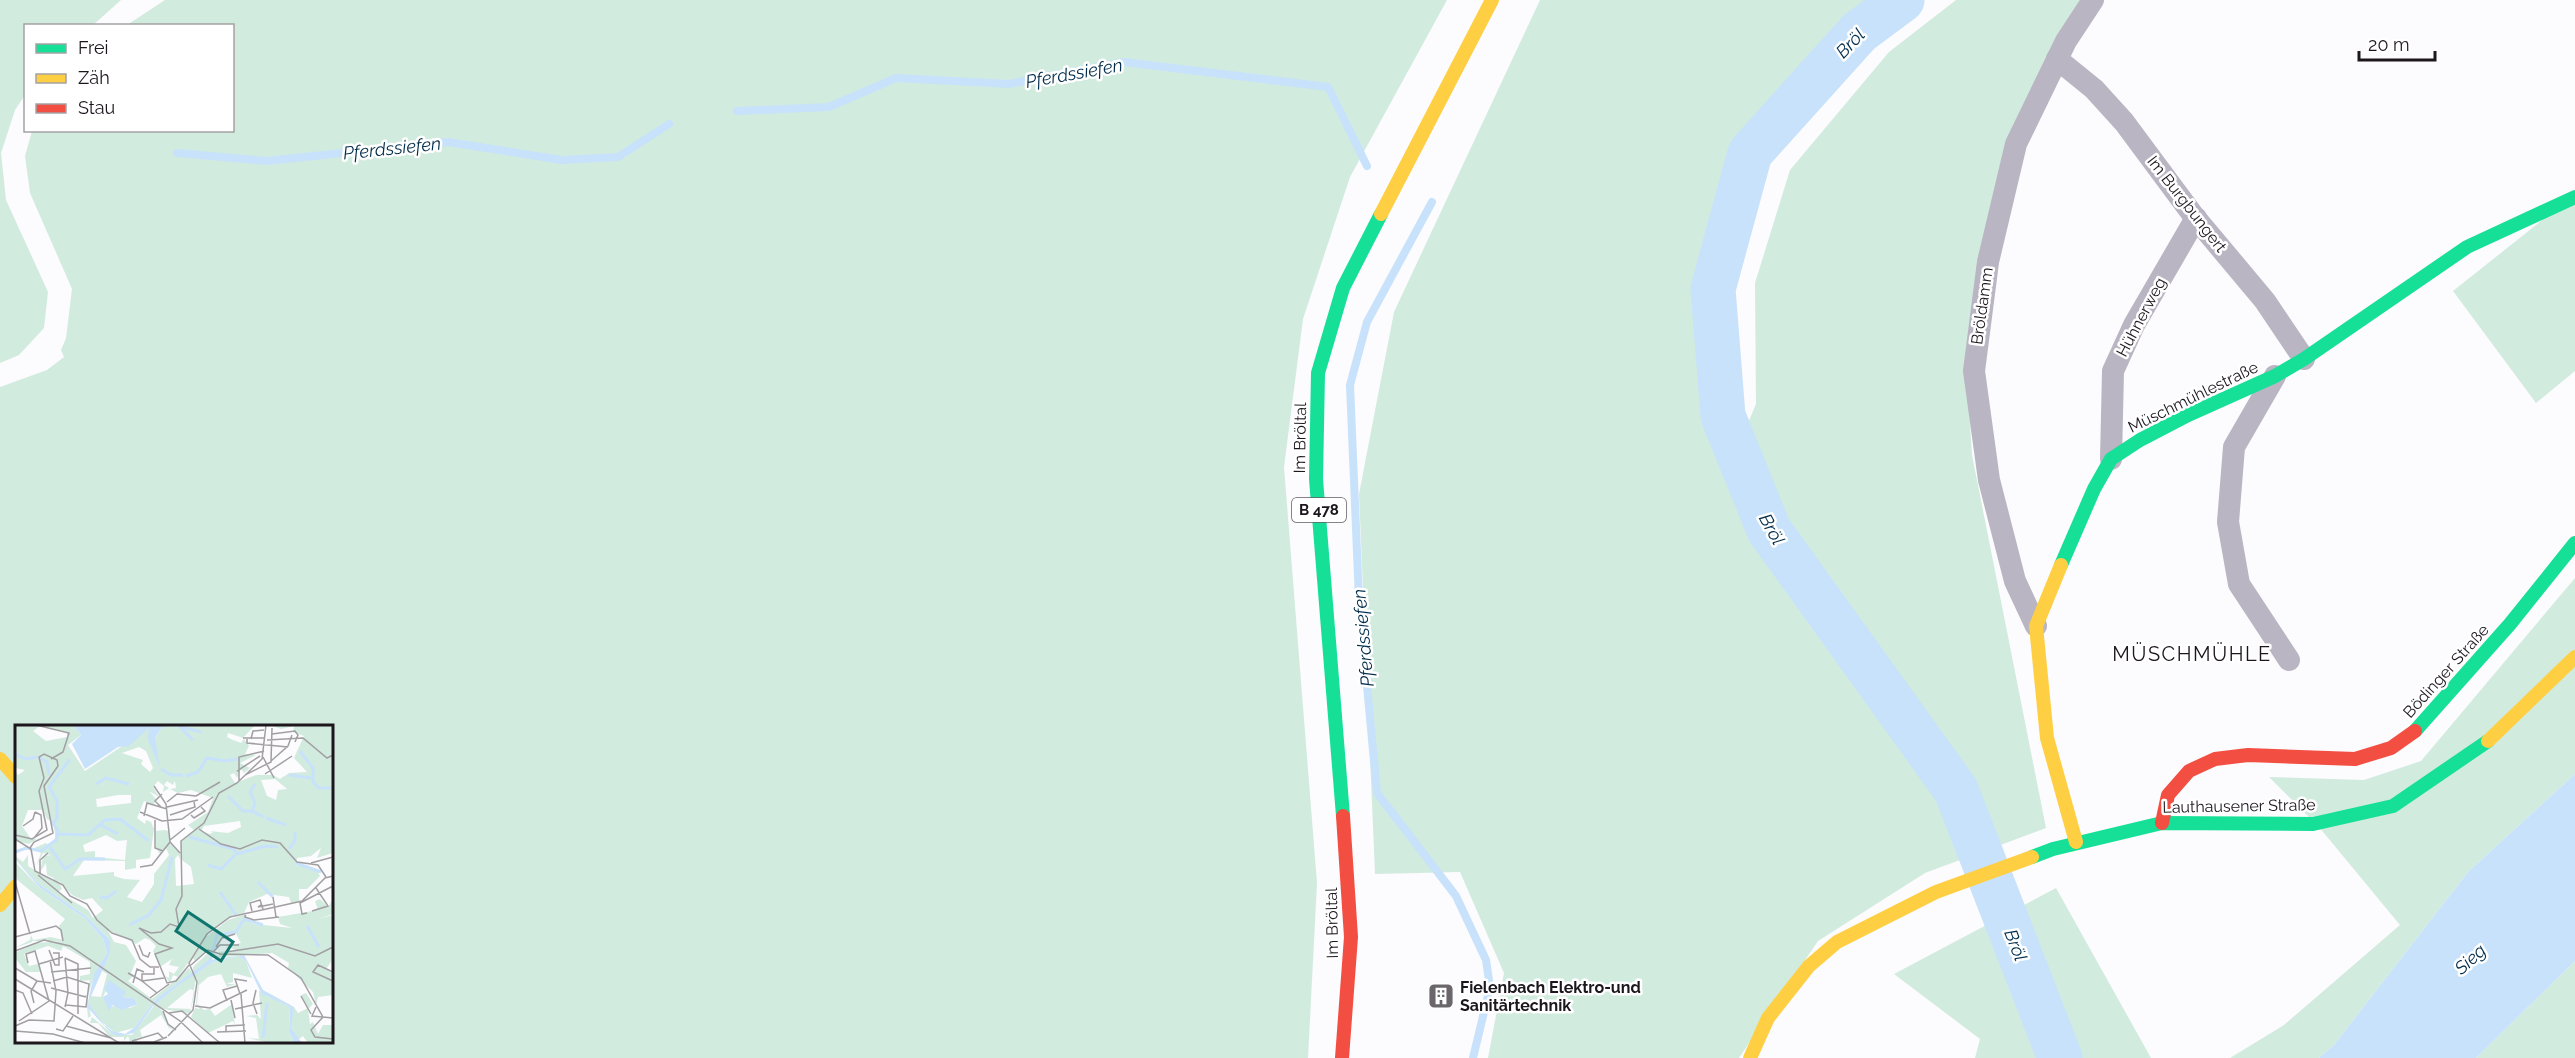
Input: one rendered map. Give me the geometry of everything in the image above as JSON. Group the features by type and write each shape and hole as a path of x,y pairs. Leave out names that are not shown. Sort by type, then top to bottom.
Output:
{"street":[{"name":"Im Bröltal","path":"1342,1058 1351,937 1336,708 1316,479 1318,373 1342,288 1492,0"},
{"name":"Bröldamm","path":"2036,626 2015,581 1989,480 1974,371 1988,262 2016,144 2057,59 2093,0"},
{"name":"Im Burgbungert","path":"2057,59 2094,89 2124,122 2196,218 2265,301 2304,359"},
{"name":"Müschmühlestraße","path":"2076,842 2047,738 2036,626 2094,489 2111,459 2140,440 2188,415 2275,376 2304,359 2467,247 2575,197"},
{"name":"Hühnerweg","path":"2111,459 2113,370 2134,325 2196,218"},
{"path":"2275,376 2234,447 2228,522 2238,584 2289,660"},
{"name":"Bödinger Straße","path":"2162,823 2168,795 2189,771 2215,759 2248,755 2355,759 2391,748 2411,735 2420,728 2510,624 2575,543"},
{"name":"Lauthausener Straße","path":"1750,1058 1768,1018 1809,966 1837,942 1936,892 2053,849 2162,823 2313,824 2393,806 2481,748 2575,657"},
{"path":"0,759 15,776"},
{"path":"0,906 15,887"}],"green space":[{"path":"0,0 121,0 94,24 24,24 24,96 15,110 1,153 6,200 48,292 44,328 19,355 0,363"},
{"path":"165,0 1447,0 1350,177 1303,319 1284,467 1317,883 1308,1058 0,1058 0,387 47,370 64,357 61,350 66,338 72,289 30,193 25,156 32,132 234,132 234,24 129,24"},
{"path":"1540,0 1884,0 1856,20 1746,150 1699,287 1711,418 1726,475 1756,404 1755,283 1790,170 1889,52 1956,0 2083,0 2011,140 1967,375 1972,455 2046,828 1925,873 1818,941 1739,1058 1488,1058 1504,973 1460,872 1375,874 1359,494 1394,312"},
{"path":"2575,194 2575,371 2536,403 2453,291"},
{"path":"2575,578 2575,774 2468,872 2334,1045 2319,1058 2230,1058 2284,1025 2400,925 2319,827 2269,777 2364,780 2421,761"},
{"path":"2056,888 2151,1058 1975,1058 1980,1039 1894,974"},
{"path":"2575,961 2575,1058 2476,1058"}],"water":[{"name":"Sieg","path":"2575,774 2575,961 2476,1058 2319,1058 2334,1045 2468,872"}],"waterway":[{"name":"Bröl","path":"1902,0 1859,32 1750,153 1713,289 1723,416 1769,530 1956,790 2060,1058"},
{"name":"Pferdssiefen","path":"737,111 829,107 896,78 1009,84 1124,62 1328,87 1367,166"},
{"name":"Pferdssiefen","path":"177,153 266,161 448,142 562,160 618,157 669,124"},
{"name":"Pferdssiefen","path":"1432,202 1367,322 1350,385 1359,600 1377,793 1456,896 1486,960 1490,987 1473,1058"}],"traffic: fast":[{"path":"2061,565 2094,489 2111,459 2140,440 2188,415 2275,376 2304,359 2467,247 2575,197"},
{"path":"1343,816 1316,479 1318,373 1343,288 1381,214"},
{"path":"2415,731 2510,624 2575,543"},
{"path":"2032,857 2053,849 2162,823 2313,824 2393,806 2488,741"}],"traffic: slow":[{"path":"1381,214 1492,0"},
{"path":"2061,565 2036,626 2047,738 2076,842"},
{"path":"2488,741 2575,657"},
{"path":"0,759 15,776"},
{"path":"1750,1058 1768,1018 1809,966 1837,942 1936,892 2032,857"},
{"path":"0,905 15,887"}],"traffic: jam":[{"path":"2162,823 2168,795 2189,771 2215,759 2248,755 2355,759 2391,748 2415,731"},
{"path":"1342,1058 1351,937 1343,816"}],"place":[{"name":"Fielenbach Elektro-und Sanitärtechnik","path":"1441,996"}],"district":[{"name":"MÜSCHMÜHLE","path":"2192,654"}]}
